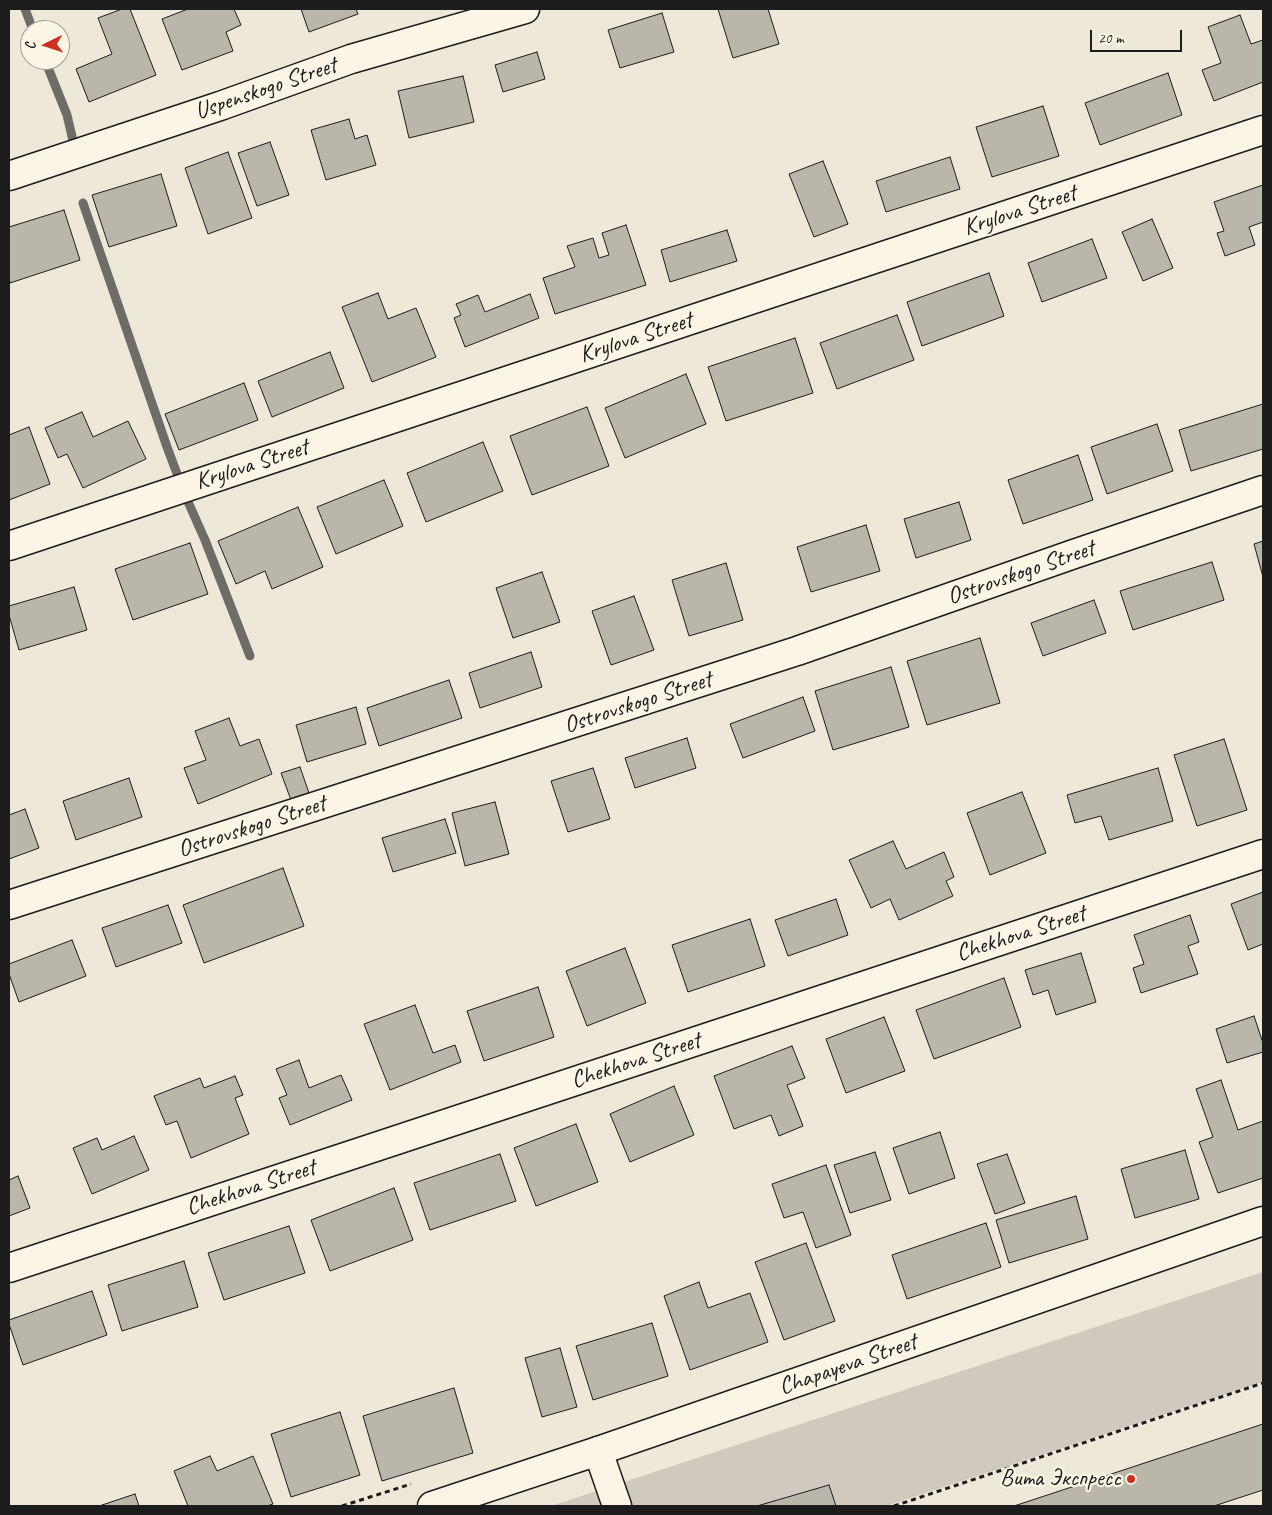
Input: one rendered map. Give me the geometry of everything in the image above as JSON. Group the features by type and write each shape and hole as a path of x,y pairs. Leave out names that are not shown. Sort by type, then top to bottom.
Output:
{"street":[{"name":"Uspenskogo Street","path":"9,176 220,106 351,59 525,9"},
{"name":"Krylova Street","path":"9,546 1263,130"},
{"name":"Ostrovskogo Street","path":"9,906 797,651 1263,490"},
{"name":"Chekhova Street","path":"9,1268 1263,854"},
{"name":"Chapayeva Street","path":"432,1506 598,1451 1263,1221"},
{"path":"598,1451 617,1506"}],"path":[{"path":"894,1506 1263,1383"}],"shaded area":[{"path":"1263,1272 1263,1382 886,1506 551,1506"}],"building":[{"path":"122,9 130,9 156,75 89,102 76,69 112,54 98,18"},
{"path":"188,9 234,9 241,25 226,32 233,51 182,70 162,19"},
{"path":"301,9 356,9 358,14 309,32"},
{"path":"718,9 768,9 779,44 733,58"},
{"path":"662,13 674,52 620,68 608,30"},
{"path":"1240,15 1251,44 1263,40 1263,82 1214,101 1202,70 1221,63 1208,27"},
{"path":"537,52 545,79 503,92 495,65"},
{"path":"1168,73 1182,115 1100,145 1085,103"},
{"path":"463,76 474,122 409,138 398,91"},
{"path":"1043,106 1059,156 992,177 976,127"},
{"path":"349,119 355,139 367,135 376,165 326,180 311,130"},
{"path":"270,142 289,195 257,206 238,153"},
{"path":"228,152 252,218 208,234 185,168"},
{"path":"950,157 960,189 886,212 876,181"},
{"path":"823,161 848,224 814,237 789,174"},
{"path":"161,174 177,226 109,247 92,195"},
{"path":"1263,185 1263,222 1249,227 1255,245 1225,256 1217,233 1224,231 1214,202"},
{"path":"64,210 80,260 10,283 9,227"},
{"path":"1152,219 1173,268 1143,281 1122,232"},
{"path":"626,225 646,285 555,314 543,278 575,267 567,246 593,238 599,258 609,255 602,233"},
{"path":"727,230 737,261 670,282 661,250"},
{"path":"1092,239 1107,278 1042,302 1028,263"},
{"path":"989,273 1004,316 922,346 907,302"},
{"path":"378,293 388,319 416,308 436,357 372,382 342,307"},
{"path":"530,294 539,318 465,347 454,318 461,315 456,304 478,295 485,312"},
{"path":"897,315 914,360 837,389 820,343"},
{"path":"795,338 813,393 726,421 708,367"},
{"path":"330,352 344,388 272,417 258,381"},
{"path":"686,374 706,424 625,458 605,408"},
{"path":"244,383 258,420 179,450 165,414"},
{"path":"1263,404 1263,449 1191,471 1179,430"},
{"path":"587,407 609,466 532,495 510,436"},
{"path":"82,412 93,437 128,421 146,459 83,488 67,454 58,458 45,428"},
{"path":"1157,424 1173,471 1107,494 1091,447"},
{"path":"29,427 50,484 9,500 9,435"},
{"path":"483,442 503,491 426,522 407,473"},
{"path":"1078,455 1093,500 1023,524 1008,480"},
{"path":"384,480 403,526 336,554 317,507"},
{"path":"959,502 971,540 916,558 904,519"},
{"path":"298,507 323,567 272,589 265,571 236,584 218,541"},
{"path":"866,525 880,571 811,592 797,547"},
{"path":"1263,541 1263,577 1254,544"},
{"path":"190,543 208,594 133,620 115,569"},
{"path":"1212,562 1224,600 1133,630 1120,591"},
{"path":"726,563 743,620 689,636 672,580"},
{"path":"542,572 560,622 513,638 496,588"},
{"path":"74,587 87,630 19,650 9,615 9,606"},
{"path":"634,596 654,650 611,665 592,611"},
{"path":"1094,600 1106,633 1043,656 1031,623"},
{"path":"980,638 1000,703 927,725 907,661"},
{"path":"531,652 542,687 480,708 469,673"},
{"path":"891,667 909,727 833,750 815,691"},
{"path":"449,680 462,718 379,746 367,708"},
{"path":"803,697 815,731 743,758 730,724"},
{"path":"356,707 366,744 307,762 296,725"},
{"path":"229,718 240,746 259,739 272,774 198,804 184,768 206,760 195,731"},
{"path":"687,738 696,768 635,788 625,758"},
{"path":"1224,739 1247,810 1197,826 1174,755"},
{"path":"300,767 309,793 291,800 281,773"},
{"path":"593,768 610,819 568,832 551,781"},
{"path":"1158,768 1173,821 1109,840 1101,816 1075,823 1067,795"},
{"path":"129,778 142,817 76,840 63,801"},
{"path":"1022,792 1046,853 990,875 967,813"},
{"path":"495,802 509,854 465,866 452,813"},
{"path":"25,809 39,848 9,859 9,815"},
{"path":"445,819 456,853 393,872 382,838"},
{"path":"893,841 906,869 944,852 954,877 946,881 953,896 899,920 890,899 871,908 849,860"},
{"path":"283,868 304,926 204,963 183,905"},
{"path":"1263,892 1263,944 1248,950 1231,904"},
{"path":"836,899 848,935 788,956 775,920"},
{"path":"168,905 182,943 116,967 102,928"},
{"path":"1190,915 1199,942 1188,946 1198,974 1141,993 1133,968 1144,964 1134,935"},
{"path":"750,919 765,966 688,992 672,945"},
{"path":"72,940 86,976 19,1002 9,974 9,964"},
{"path":"625,948 646,1003 587,1026 566,971"},
{"path":"1081,953 1096,1002 1056,1015 1048,990 1033,995 1025,970"},
{"path":"1004,978 1021,1027 934,1059 916,1010"},
{"path":"538,987 554,1037 484,1061 467,1011"},
{"path":"415,1005 433,1053 455,1045 461,1062 390,1090 364,1024"},
{"path":"1254,1016 1263,1043 1263,1052 1227,1063 1216,1029"},
{"path":"884,1017 905,1071 846,1093 826,1039"},
{"path":"792,1046 805,1078 787,1085 803,1126 779,1136 771,1115 734,1129 714,1076"},
{"path":"299,1060 309,1088 341,1075 352,1100 290,1125 279,1098 287,1095 276,1069"},
{"path":"235,1076 243,1095 235,1098 249,1134 191,1158 177,1121 166,1125 154,1096 200,1078 204,1088"},
{"path":"1221,1080 1238,1130 1263,1121 1263,1178 1218,1193 1199,1142 1213,1137 1196,1089"},
{"path":"674,1086 694,1135 630,1162 610,1114"},
{"path":"576,1124 598,1182 536,1206 514,1148"},
{"path":"940,1132 955,1178 909,1194 893,1148"},
{"path":"134,1136 149,1170 92,1194 73,1148 97,1138 102,1150"},
{"path":"1185,1150 1199,1199 1135,1218 1121,1169"},
{"path":"875,1152 891,1200 850,1213 834,1165"},
{"path":"500,1154 516,1201 430,1230 414,1183"},
{"path":"1007,1154 1025,1203 995,1214 977,1164"},
{"path":"826,1165 851,1235 816,1248 803,1212 784,1218 772,1184"},
{"path":"18,1176 30,1208 9,1216 9,1180"},
{"path":"394,1188 413,1240 330,1271 311,1220"},
{"path":"1076,1196 1088,1239 1009,1263 996,1220"},
{"path":"986,1223 1001,1267 907,1299 892,1255"},
{"path":"289,1226 305,1273 224,1300 208,1253"},
{"path":"806,1243 835,1321 784,1340 755,1262"},
{"path":"184,1261 198,1307 122,1331 108,1285"},
{"path":"699,1282 708,1308 750,1293 768,1342 690,1370 664,1296"},
{"path":"92,1291 107,1335 23,1365 9,1320"},
{"path":"652,1323 668,1376 593,1400 576,1346"},
{"path":"560,1348 577,1407 542,1417 525,1358"},
{"path":"454,1388 473,1453 382,1481 363,1416"},
{"path":"340,1412 360,1475 291,1497 271,1434"},
{"path":"1263,1424 1263,1490 1214,1506 1014,1506"},
{"path":"210,1456 217,1471 253,1456 273,1504 267,1506 188,1506 174,1471"},
{"path":"829,1485 836,1506 757,1506"},
{"path":"135,1494 139,1506 99,1506"}],"waterway":[{"path":"25,9 29,20"},
{"path":"49,70 67,115 74,145"},
{"path":"83,203 167,447 250,656"}],"place":[{"name":"Вита Экспресс","path":"1131,1479"}]}
